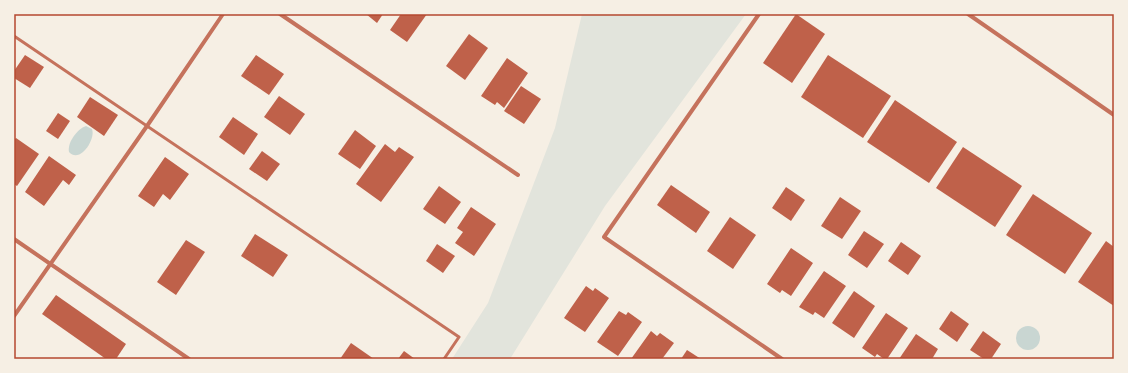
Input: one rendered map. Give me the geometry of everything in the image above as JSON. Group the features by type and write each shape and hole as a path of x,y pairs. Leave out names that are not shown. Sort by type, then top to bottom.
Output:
{"street":[{"path":"14,316 147,126 223,14"},
{"path":"280,14 518,175"},
{"path":"759,14 604,237 782,359"},
{"path":"968,14 1114,115"},
{"path":"14,239 189,359"}],"lane":[{"path":"14,36 460,337 444,359"}],"shaded area":[{"path":"582,14 746,14 605,206 510,359 452,359 488,303 555,128"},
{"path":"86,126 92,129 92,138 82,153 73,155 69,152 71,141 79,130"},
{"path":"1028,326 1036,330 1040,338 1036,346 1028,350 1020,346 1016,338 1020,330"}],"building":[{"path":"366,14 383,14 377,23"},
{"path":"401,14 427,14 407,42 390,30"},
{"path":"796,14 825,34 792,83 763,63"},
{"path":"469,34 488,48 465,80 446,66"},
{"path":"25,55 44,67 30,88 14,78 14,71"},
{"path":"256,55 284,74 269,95 241,76"},
{"path":"828,55 891,96 863,138 801,97"},
{"path":"507,58 528,73 504,108 497,102 495,105 481,96"},
{"path":"521,86 541,99 524,124 504,111"},
{"path":"279,96 305,114 290,135 264,117"},
{"path":"90,97 118,115 104,136 77,117"},
{"path":"895,100 957,142 929,183 867,142"},
{"path":"58,113 70,121 58,139 46,131"},
{"path":"233,117 258,134 244,155 219,137"},
{"path":"355,130 376,146 360,169 338,154"},
{"path":"16,138 39,154 17,186 14,184 14,140"},
{"path":"385,144 395,152 399,147 414,157 381,202 356,184"},
{"path":"963,147 1022,186 995,227 936,188"},
{"path":"262,151 280,164 267,181 249,169"},
{"path":"49,156 76,175 69,185 63,180 44,206 25,192"},
{"path":"165,157 189,174 170,200 163,194 154,207 138,196"},
{"path":"671,185 710,212 696,233 657,205"},
{"path":"439,186 461,202 445,224 423,209"},
{"path":"786,187 805,200 791,221 772,208"},
{"path":"1033,194 1092,233 1065,274 1006,235"},
{"path":"840,197 861,211 842,239 821,226"},
{"path":"471,207 496,224 474,256 455,243 463,232 457,228"},
{"path":"730,217 756,235 733,269 707,251"},
{"path":"864,231 884,244 867,268 848,255"},
{"path":"255,234 288,255 273,277 241,256"},
{"path":"186,240 205,252 176,295 157,282"},
{"path":"1106,241 1114,247 1114,306 1078,282"},
{"path":"901,242 921,256 908,275 888,261"},
{"path":"437,244 455,256 443,273 426,261"},
{"path":"791,248 813,263 791,296 782,290 780,293 767,284"},
{"path":"824,271 846,286 824,318 815,312 813,315 799,307"},
{"path":"586,286 593,291 595,288 609,298 585,332 564,318"},
{"path":"854,291 875,306 854,338 832,323"},
{"path":"56,295 126,344 116,359 106,359 42,314"},
{"path":"619,311 626,315 628,312 642,322 618,356 597,342"},
{"path":"951,311 969,324 957,342 939,329"},
{"path":"886,313 908,328 887,359 884,359 877,354 875,357 862,348"},
{"path":"651,331 657,336 660,333 674,343 662,359 631,359"},
{"path":"983,331 1001,344 991,359 984,359 970,350"},
{"path":"916,334 938,349 932,359 899,359"},
{"path":"351,343 374,359 340,359"},
{"path":"687,350 701,359 681,359"},
{"path":"404,351 415,359 398,359"}]}
